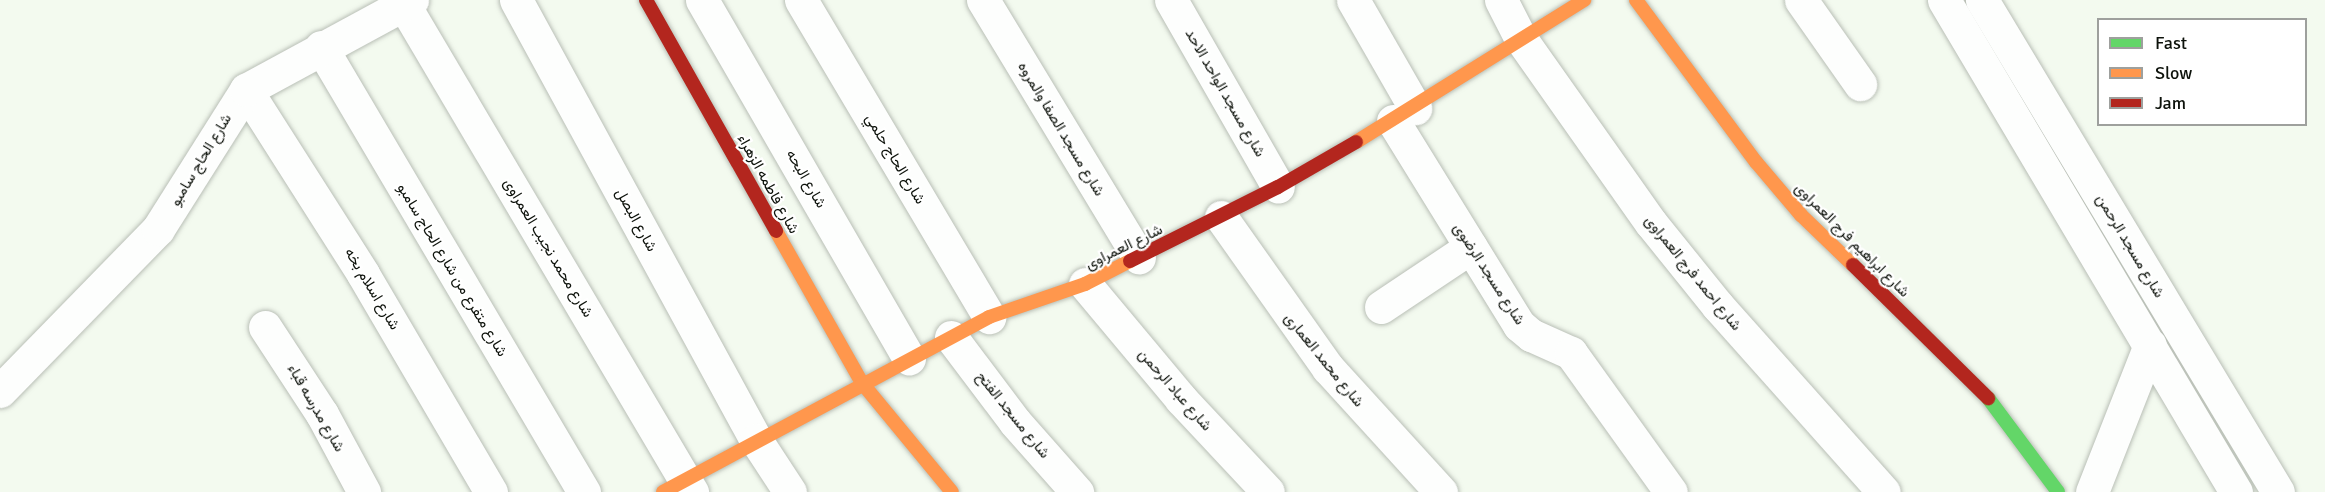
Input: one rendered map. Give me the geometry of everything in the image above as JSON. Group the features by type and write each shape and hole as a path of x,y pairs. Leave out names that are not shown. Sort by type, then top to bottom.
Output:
{"street":[{"name":"شارع البصل","path":"516,0 756,440 790,492"},
{"name":"شارع فاطمه الزهراء","path":"646,0 862,383 952,492"},
{"name":"شارع البحه","path":"702,0 909,358"},
{"name":"شارع الحاج حلمي","path":"801,0 989,317"},
{"name":"شارع مسجد الصفا والمروه","path":"983,0 1139,258"},
{"name":"شارع مسجد الواحد الاحد","path":"1171,0 1278,187"},
{"name":"شارع مسجد الرضوى","path":"1353,0 1404,114 1472,247 1519,325 1531,335 1571,353 1671,492"},
{"name":"شارع احمد فرج العمراوى","path":"1501,0 1521,39 1651,223 1718,306 1884,492"},
{"name":"شارع العمراوى","path":"680,488 756,440 989,317 1085,284 1278,187 1404,114 1584,0"},
{"name":"شارع ابراهيم فرج العمراوى","path":"1636,0 1714,107 1801,215 1984,394 2058,492"},
{"path":"1801,0 1860,84"},
{"path":"1944,0 2236,492"},
{"name":"شارع مسجد الرحمن","path":"1982,0 2278,492"},
{"name":"شارع الحاج سامبو","path":"0,391 158,229 246,90 321,47 408,2"},
{"name":"شارع محمد نجيب العمراوى","path":"408,2 680,488"},
{"name":"شارع متفرع من شارع الحاج سامبو","path":"321,47 584,492"},
{"name":"شارع اسلام بخه","path":"246,90 369,284 491,492"},
{"name":"شارع محمد العمارى","path":"1221,217 1328,368 1389,440 1441,492"},
{"path":"1381,307 1472,247"},
{"name":"شارع عباد الرحمن","path":"1085,284 1181,399 1268,492"},
{"name":"شارع مدرسه قباء","path":"265,327 322,414 364,492"},
{"name":"شارع مسجد الفتح","path":"951,337 1015,422 1077,492"},
{"path":"2092,492 2150,345"}],"traffic: fast":[{"path":"1988,398 2058,492"}],"traffic: slow":[{"path":"1356,142 1584,0"},
{"path":"1636,0 1756,162 1801,215 1853,265"},
{"path":"776,231 862,383 952,492"},
{"path":"663,492 989,317 1085,284 1130,261"}],"traffic: jam":[{"path":"646,0 776,231"},
{"path":"1130,261 1278,187 1356,142"},
{"path":"1853,265 1988,398"}]}
